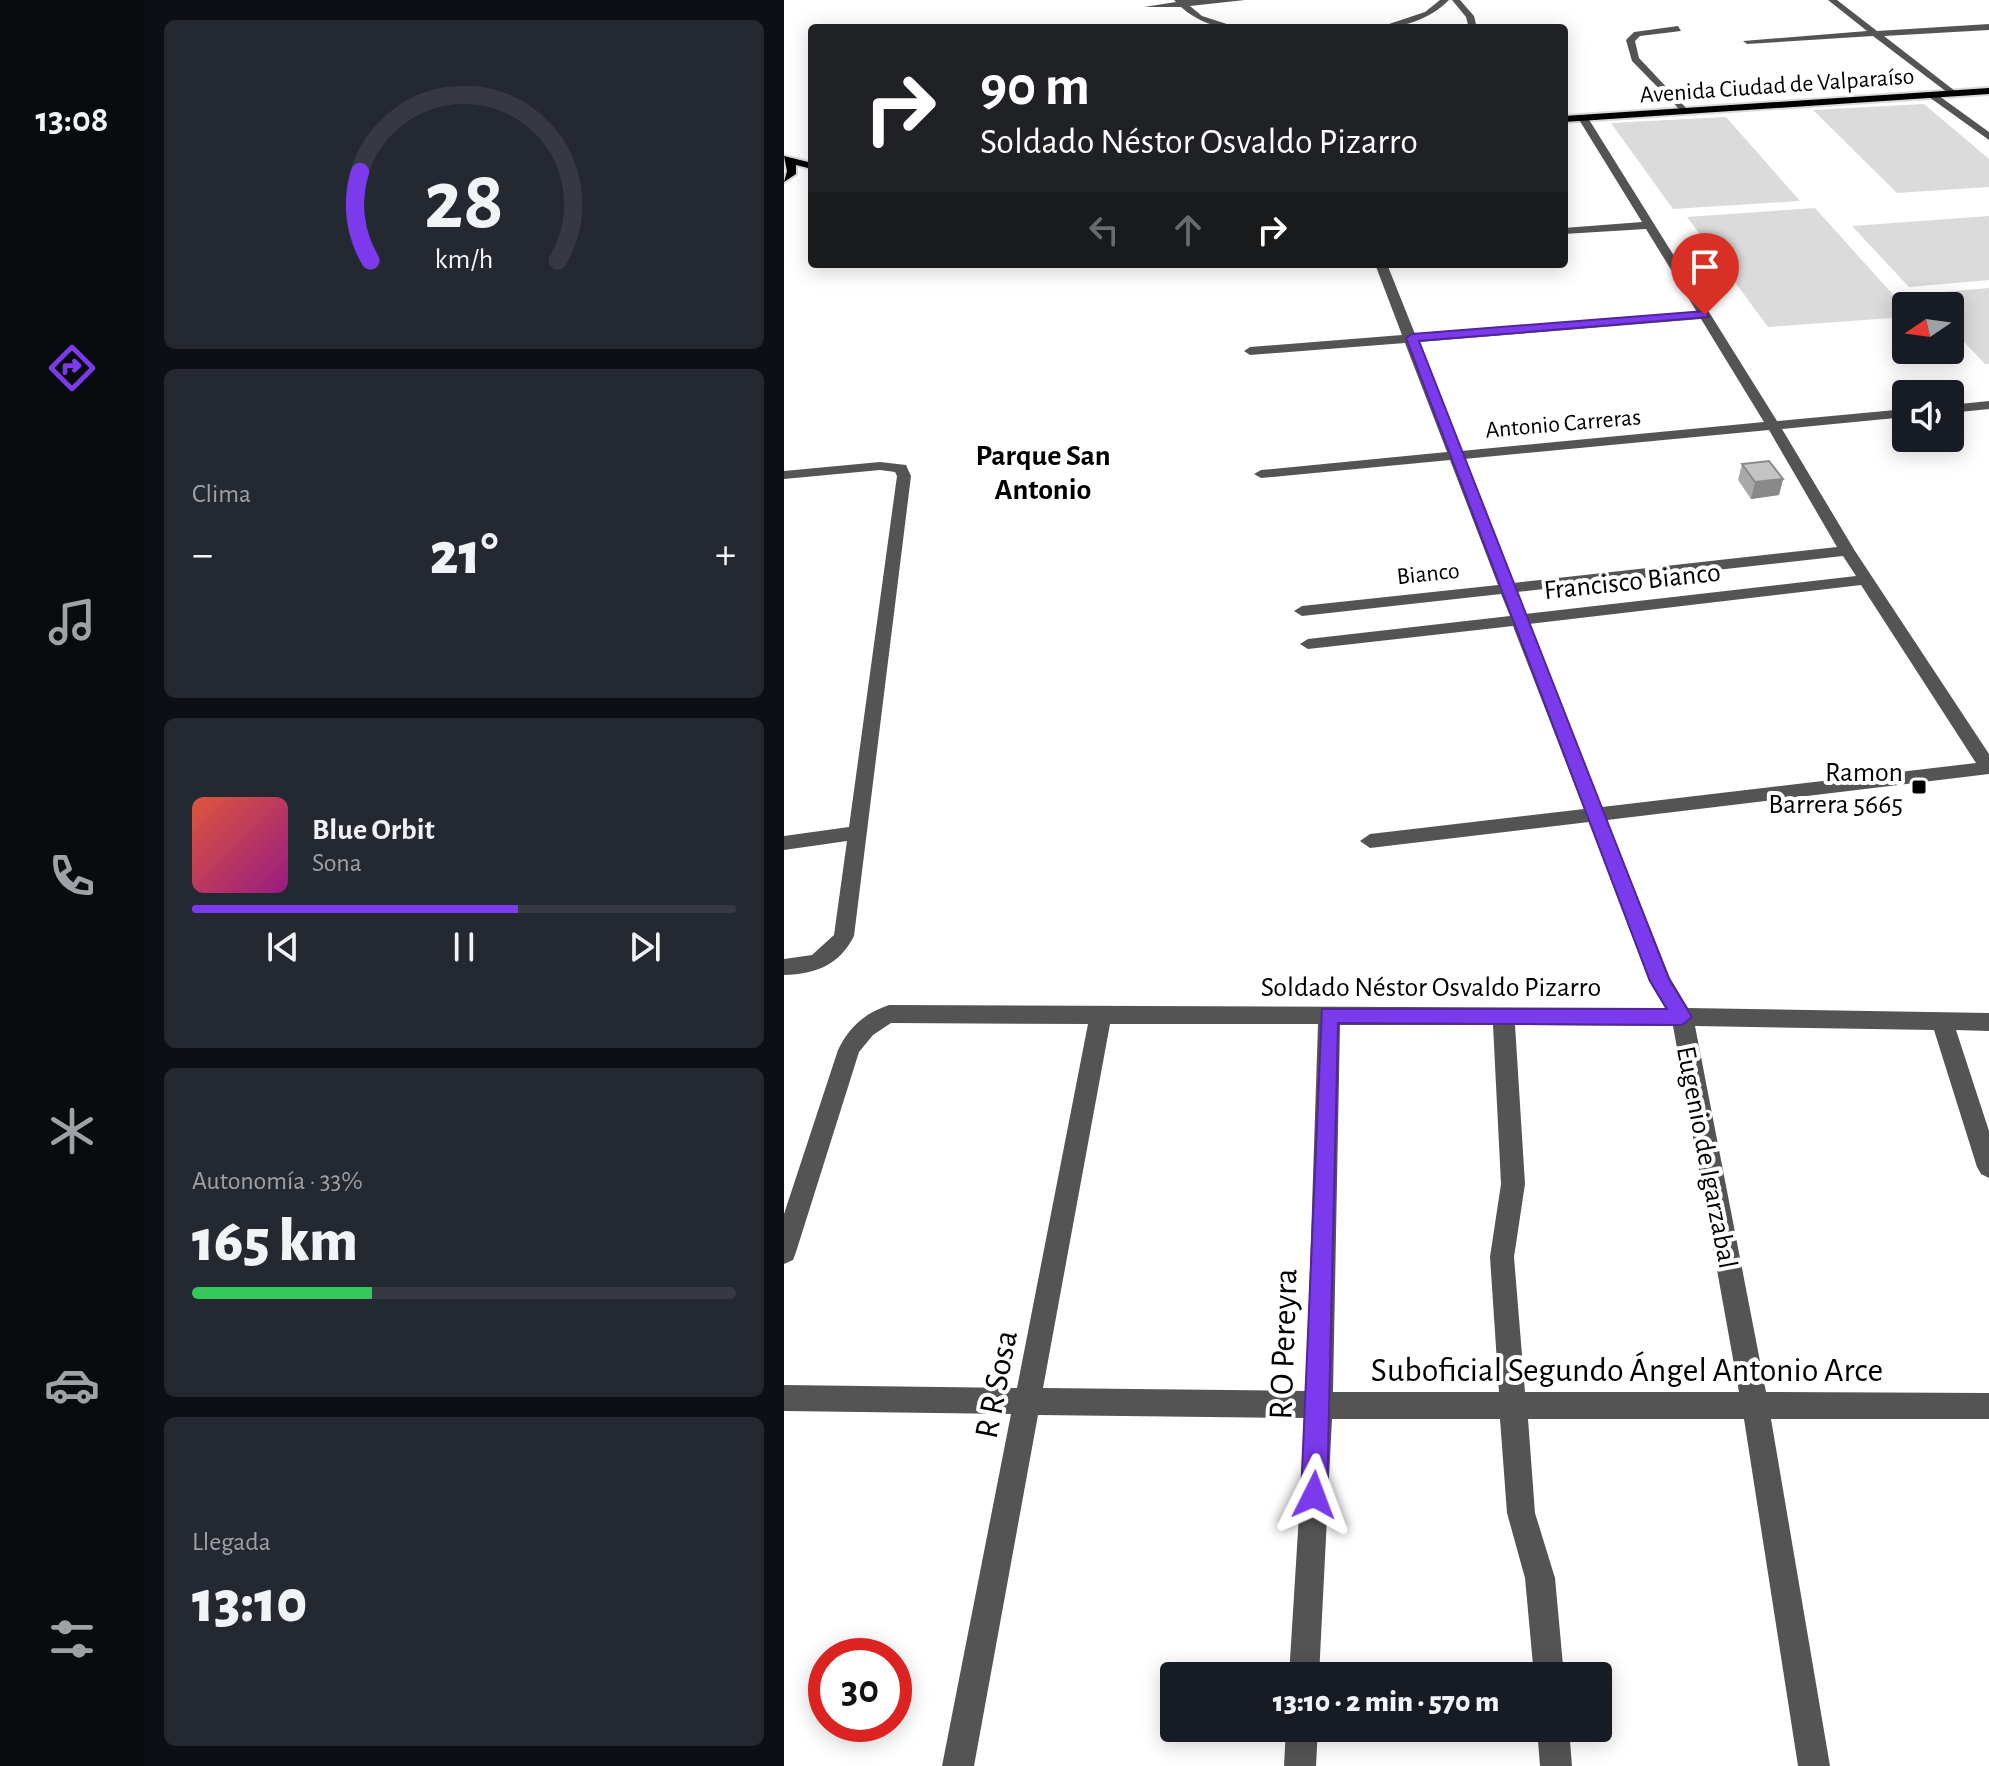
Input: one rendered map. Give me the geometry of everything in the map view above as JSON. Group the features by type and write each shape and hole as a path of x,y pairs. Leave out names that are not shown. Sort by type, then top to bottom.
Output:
{"main road":[{"name":"Avenida Ciudad de Valparaíso","path":"1568,119 1989,91"},
{"path":"788,161 808,167"},
{"path":"786,178 793,167 788,161"},
{"path":"786,178 808,170"}],"street":[{"path":"1148,7 1179,2 1241,0"},
{"path":"1403,24 1435,10 1445,0"},
{"path":"1456,0 1470,16 1472,24"},
{"path":"1832,0 1952,93"},
{"path":"1179,2 1199,18 1221,24"},
{"path":"1398,24 1407,22"},
{"path":"1747,41 1989,27"},
{"path":"1678,29 1637,34 1630,40 1635,59 1684,111"},
{"path":"1932,95 1989,137"},
{"path":"1370,841 1595,812 1989,768 1847,551 1773,425 1583,118"},
{"path":"1568,231 1650,225"},
{"name":"Eugenio de Igarzabal","path":"1383,268 1660,981 1682,1017 1755,1406 1814,1766"},
{"path":"1250,351 1705,315"},
{"path":"1964,408 1989,405"},
{"name":"Antonio Carreras","path":"1261,474 1892,414"},
{"path":"784,475 880,466 901,468 904,476 844,936 837,949 821,962 784,967"},
{"name":"Bianco","path":"1302,611 1847,551"},
{"name":"Francisco Bianco","path":"1308,644 1867,580"},
{"path":"784,843 858,833"},
{"name":"Soldado Néstor Osvaldo Pizarro","path":"784,1252 849,1050 857,1035 874,1020 902,1013 1682,1017 1989,1022"},
{"name":"R R Sosa","path":"958,1766 1101,1014"},
{"name":"R O Pereyra","path":"1305,1662 1319,1405 1329,1015"},
{"path":"1504,1017 1513,1184 1502,1257 1521,1513 1540,1578 1548,1662"},
{"path":"1942,1021 1989,1167"},
{"name":"Suboficial Segundo Ángel Antonio Arce","path":"784,1398 1319,1405 1989,1406"},
{"path":"1300,1766 1301,1742"},
{"path":"1554,1742 1556,1766"}],"shaded area":[{"path":"1924,104 1989,159 1989,187 1897,193 1813,110"},
{"path":"1726,117 1800,201 1673,209 1611,123"},
{"path":"1815,208 1892,293 1892,318 1768,327 1687,217"},
{"path":"1989,216 1989,280 1909,287 1852,226"},
{"path":"1989,288 1989,364 1985,364 1964,342 1964,292 1942,292"}],"building":[{"path":"1769,461 1783,479 1755,482 1742,464"}],"place":[{"name":"Ramon Barrera 5665","path":"1919,787"}],"district":[{"name":"Parque San Antonio","path":"1043,472"}],"route":[{"path":"1314,1495 1329,1015 1682,1017 1660,981 1412,338 1705,315"}]}
